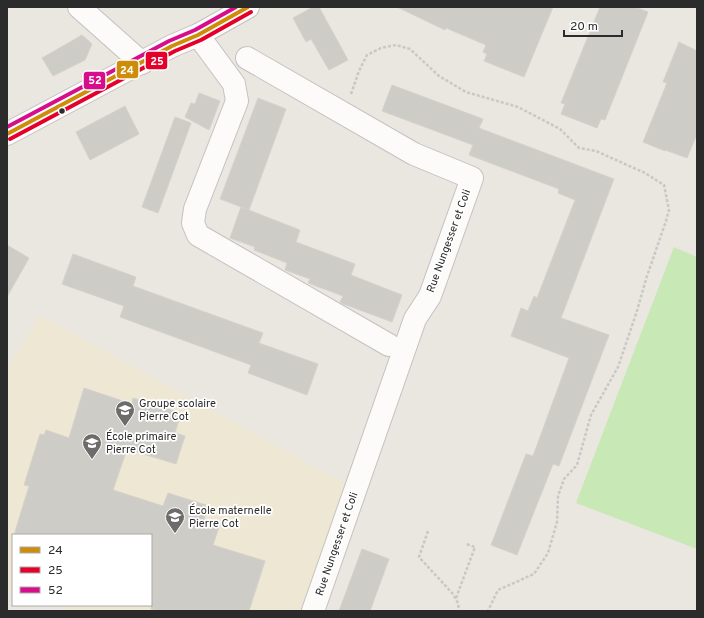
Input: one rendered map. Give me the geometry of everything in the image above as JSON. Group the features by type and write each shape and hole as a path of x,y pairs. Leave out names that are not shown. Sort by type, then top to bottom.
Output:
{"street":[{"path":"79,7 142,63"},
{"path":"7,134 172,46 198,35 248,7"},
{"path":"198,35 234,84 237,101 195,209 193,223 198,235 389,346"},
{"name":"Rue Nungesser et Coli","path":"247,58 414,154 472,178 430,296 415,319 313,611"}],"path":[{"path":"341,112 351,93 367,55 382,48 396,45 410,49 439,76 466,92 518,107 560,129 579,148 596,151 645,173 664,185 669,210 666,221 618,367 591,415 577,465 564,479 558,496 556,522 548,553 534,574 498,590 488,611"},
{"path":"428,531 419,557 453,594 458,603 459,611"},
{"path":"455,598 475,547 466,544"}],"shaded area":[{"name":"Groupe scolaire Pierre Cot","path":"40,315 347,485 302,611 70,611 54,606 152,606 152,534 12,534 12,593 7,591 7,369"}],"green space":[{"path":"674,247 697,257 697,549 576,503"}],"building":[{"path":"313,7 319,7 348,60 329,70 311,39 306,42 293,18"},
{"path":"397,7 553,7 524,77 484,61 487,54 483,52 486,45 446,28 445,30"},
{"path":"600,7 635,7 648,12 605,120 601,119 597,128 561,114 565,104 561,103"},
{"path":"82,35 92,44 85,60 53,76 42,58"},
{"path":"679,42 697,51 697,134 687,158 643,142 667,83 663,82"},
{"path":"392,85 483,119 479,128 614,179 561,318 609,335 559,466 553,464 517,555 491,545 526,454 533,456 569,358 511,336 521,308 528,311 534,296 537,298 575,200 558,193 559,189 469,155 473,145 382,111"},
{"path":"199,93 220,101 209,130 185,117 191,103 195,104"},
{"path":"258,98 286,109 249,210 220,199"},
{"path":"125,106 139,134 90,160 76,132"},
{"path":"175,117 191,123 158,213 142,207"},
{"path":"241,207 300,230 296,242 355,264 351,275 402,295 392,322 341,303 340,302 343,296 308,283 310,279 285,270 287,263 254,250 255,247 230,238"},
{"path":"7,245 29,258 7,297"},
{"path":"73,254 136,277 133,286 263,333 259,343 318,364 307,395 248,373 251,365 120,317 124,306 62,284"},
{"path":"84,388 132,404 133,398 181,413 175,433 185,436 176,464 127,449 113,490 163,506 168,493 209,506 204,519 220,524 213,545 265,561 249,611 159,611 151,609 152,534 14,534 29,486 24,485 40,434 44,435 46,430 69,438"},
{"path":"362,549 389,559 370,611 339,611"}],"transit line":[{"name":"52","path":"7,127 169,41 195,30 236,7"},
{"name":"24","path":"7,134 172,46 198,35 248,7"},
{"name":"25","path":"10,139 175,51 201,40 251,12"}],"place":[{"name":"Groupe scolaire Pierre Cot","path":"125,427"},
{"name":"École primaire Pierre Cot","path":"92,460"},
{"name":"École maternelle Pierre Cot","path":"175,534"}]}
